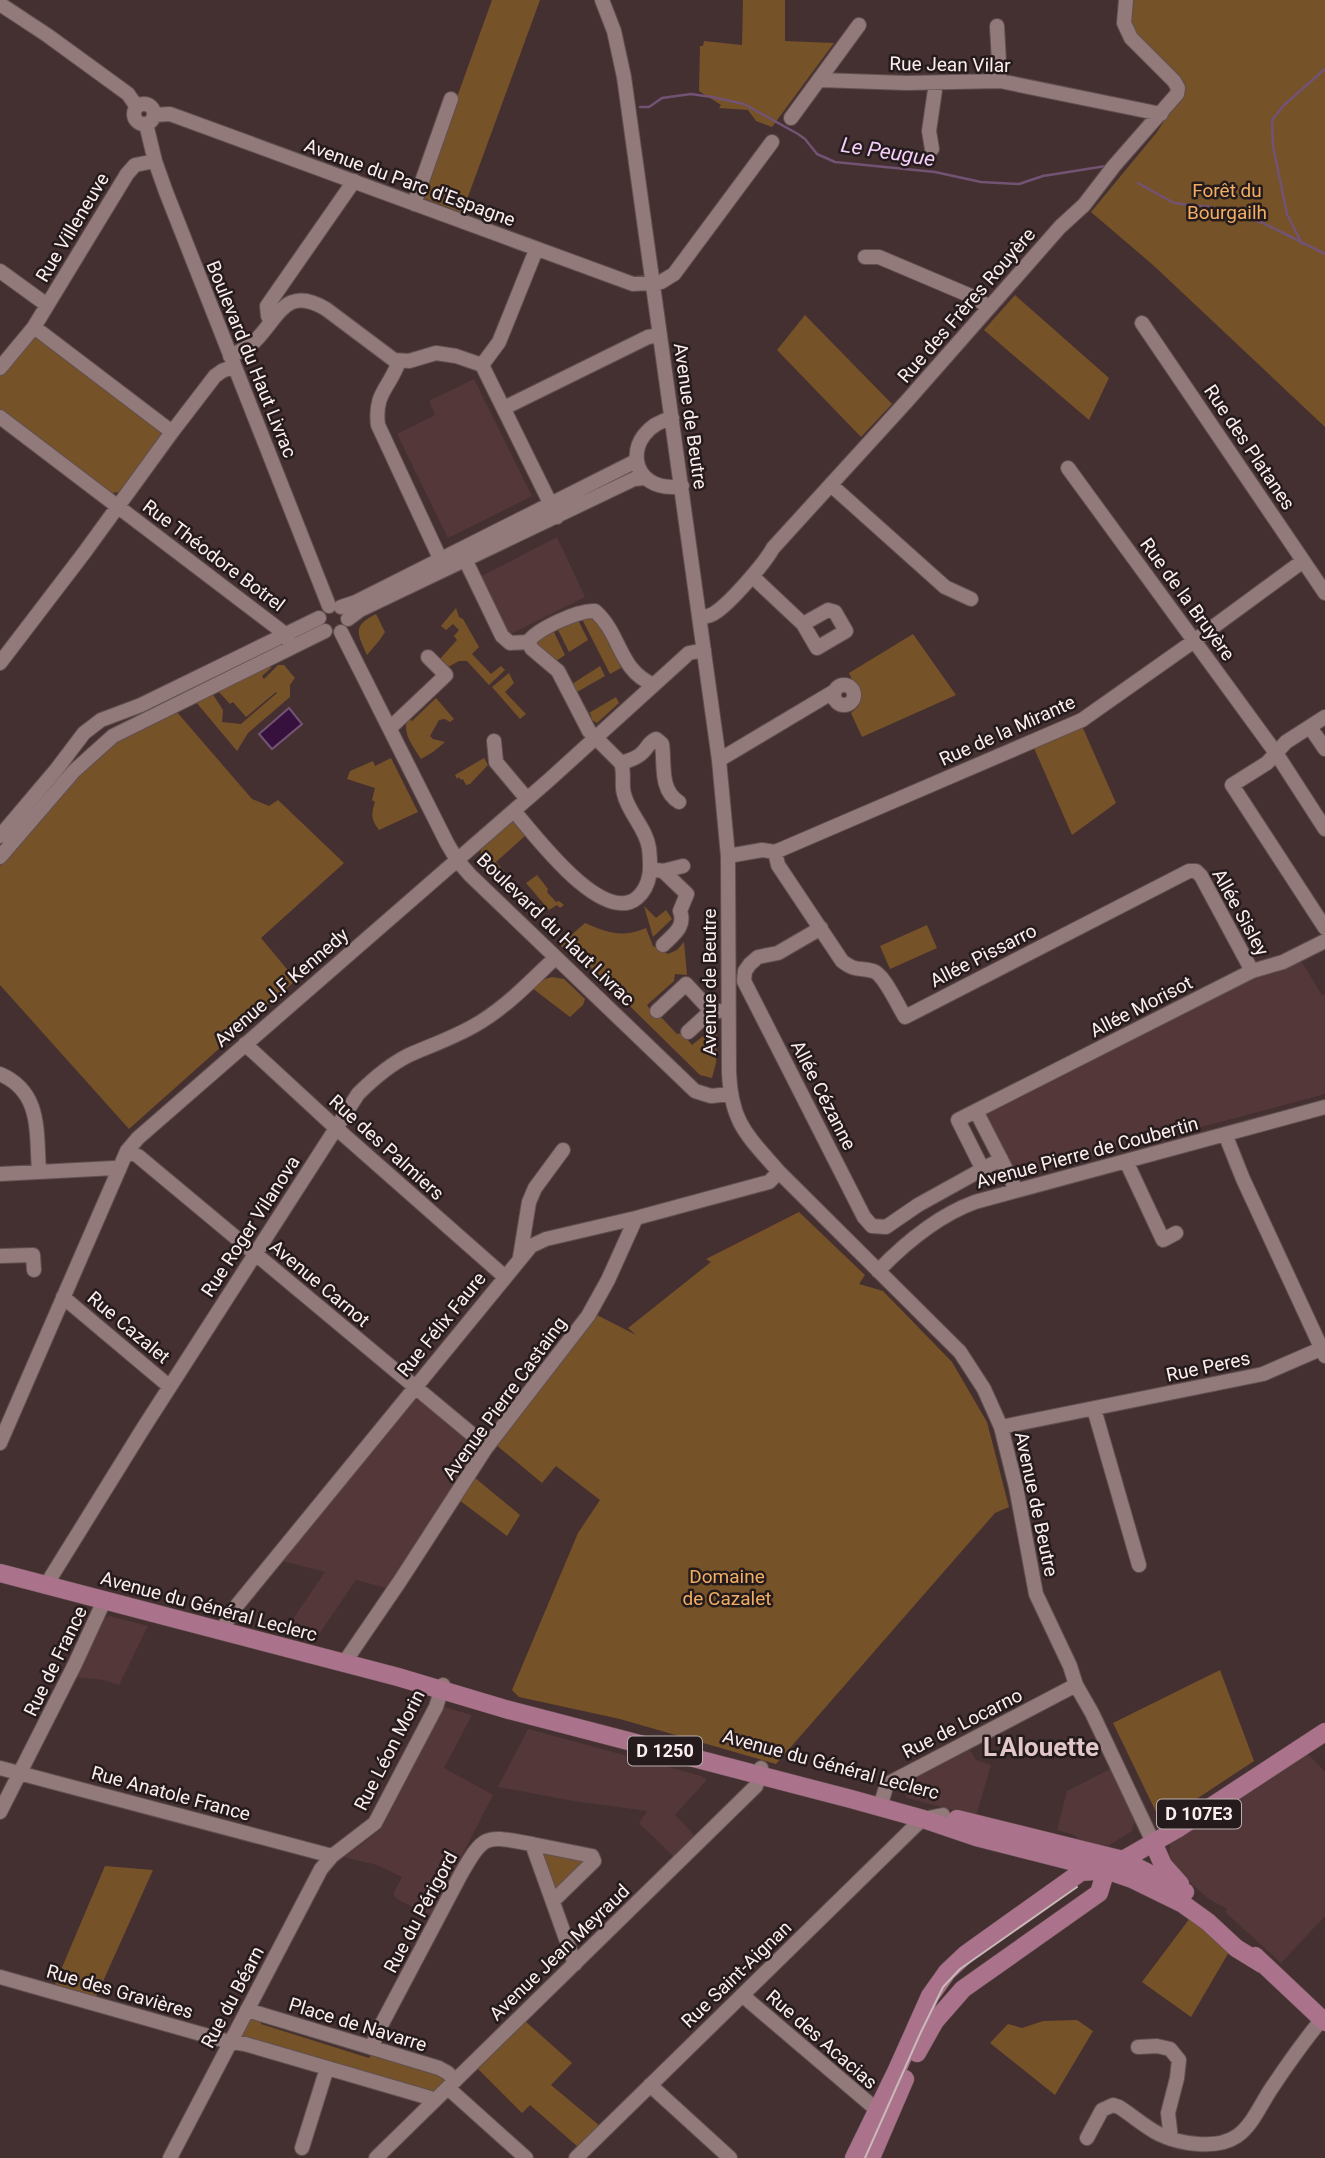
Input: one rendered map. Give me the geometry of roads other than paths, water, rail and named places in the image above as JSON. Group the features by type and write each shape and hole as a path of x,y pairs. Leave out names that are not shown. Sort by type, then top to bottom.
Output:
{"main road":[{"name":"Avenue du Général Leclerc","path":"0,1573 881,1803 935,1819 976,1837 1105,1870"},
{"name":"D 107E3","path":"1123,1860 1325,1732"},
{"path":"935,1819 1082,1857 1123,1860"},
{"path":"1153,1842 1163,1865 1195,1898"},
{"path":"1051,1857 1063,1874 1063,1879 1054,1892"},
{"path":"871,2158 920,2047 940,2014 963,1989 1099,1893 1105,1870 1123,1860"},
{"name":"D 1250","path":"1123,1860 1195,1898 1323,2021"},
{"name":"D 1250","path":"1105,1870 1132,1879 1197,1913 1236,1948 1262,1964"},
{"path":"854,2158 930,1996 947,1972 966,1954 1081,1872 1126,1871 1195,1898"}],"street":[{"name":"Avenue de Beutre","path":"602,0 621,56 719,760 727,856 728,1010 730,1094 733,1109 743,1131 779,1172 960,1352 984,1388 1001,1427 1016,1487 1036,1594 1070,1666 1076,1685 1153,1842"},
{"name":"Rue des Frères Rouyère","path":"700,617 707,617 718,611 752,576 773,548 1060,227 1084,205 1177,94 1178,88 1174,81 1131,38 1125,23 1126,0"},
{"name":"Avenue du Parc d'Espagne","path":"0,4 128,94 137,107 143,104 150,106 150,119 170,114 536,250 633,284 653,284"},
{"path":"791,118 859,25"},
{"path":"998,26 1000,81"},
{"name":"Rue Jean Vilar","path":"820,80 936,83 1000,81 1161,114"},
{"path":"932,149 929,131 936,83"},
{"path":"414,204 451,99"},
{"name":"Boulevard du Haut Livrac","path":"150,119 155,161 232,361 390,728 457,860 695,1091 711,1096 730,1094"},
{"path":"653,284 674,274 772,142"},
{"name":"Rue Villeneuve","path":"0,368 34,327 127,174 135,165 155,161"},
{"path":"271,320 267,306 354,181"},
{"path":"482,365 499,342 536,250"},
{"path":"865,257 879,257 978,299 988,308"},
{"path":"0,271 47,305"},
{"path":"0,663 215,376 254,342 281,308 292,303 304,301 318,304 390,358 398,361 409,361 436,353 456,356 482,365 554,511"},
{"name":"Rue des Platanes","path":"1142,323 1325,593"},
{"path":"34,327 172,432"},
{"path":"504,408 648,337 660,335"},
{"path":"398,361 380,394 378,425 443,565"},
{"name":"Rue Théodore Botrel","path":"0,416 288,640"},
{"path":"672,418 653,424 647,429 641,438 636,461 645,478 657,485 670,488 682,486"},
{"path":"554,511 636,461"},
{"name":"Rue de la Bruyère","path":"1068,468 1276,753 1325,829"},
{"path":"322,625 322,611 340,616 360,610 443,565 554,511 634,479 645,478"},
{"path":"831,485 945,587 971,598"},
{"path":"463,555 502,636 510,643 528,642 534,634 585,610 595,611 605,620 632,672 643,681 654,685"},
{"name":"Rue de la Mirante","path":"727,856 762,850 775,852 1082,720 1303,561"},
{"path":"752,576 803,624"},
{"path":"322,625 333,634 340,616"},
{"path":"0,836 69,766 101,745 131,718 322,625"},
{"path":"528,642 532,649 558,671 589,731 621,762 623,792 645,834 657,870 687,894 680,911 683,919 679,929 663,945"},
{"name":"Avenue J.F Kennedy","path":"0,1443 127,1151 138,1138 514,811 689,653 704,650"},
{"path":"390,728 446,675 428,657"},
{"path":"719,760 834,692"},
{"path":"0,857 69,766 72,747 101,720 131,718"},
{"path":"1325,718 1286,743 1267,763 1232,785 1325,928"},
{"path":"1310,727 1325,749"},
{"path":"621,762 643,753 648,743 656,739 662,744 666,786 678,802"},
{"path":"494,741 496,762 527,799"},
{"path":"514,811 584,888 604,900 627,902 644,890 657,870 683,866"},
{"path":"775,852 778,866 821,928"},
{"name":"Allée Pissarro","path":"821,928 842,961 853,970 875,971 884,979 905,1017 1175,877 1195,871"},
{"name":"Allée Sisley","path":"1195,871 1201,876 1252,971"},
{"name":"Allée Cézanne","path":"821,928 778,953 758,957 750,964 744,981 864,1217 872,1226 886,1227 918,1205 983,1170"},
{"name":"Allée Morisot","path":"976,1111 1252,971 1283,962 1325,941"},
{"name":"Rue Roger Vilanova","path":"47,1586 170,1387 358,1094 385,1069 449,1039 504,1006 555,958"},
{"path":"657,1011 686,984 711,1011"},
{"path":"688,1032 711,1011 728,1010"},
{"name":"Rue des Palmiers","path":"245,1044 505,1277"},
{"path":"0,1074 22,1088 31,1101 39,1171"},
{"name":"Avenue Pierre de Coubertin","path":"878,1271 930,1225 961,1208 1325,1107"},
{"path":"1001,1159 983,1170 958,1120 976,1111 1001,1159 1015,1191"},
{"path":"1225,1134 1242,1179 1324,1351"},
{"path":"520,1259 529,1202 535,1188 563,1150"},
{"name":"Avenue Carnot","path":"127,1151 138,1156 486,1448"},
{"path":"1126,1161 1163,1240 1176,1233"},
{"path":"0,1174 114,1168 119,1170"},
{"name":"Rue Félix Faure","path":"224,1632 234,1609 531,1246 546,1239 769,1182 779,1172"},
{"name":"Avenue Pierre Castaing","path":"344,1663 486,1448 588,1316 608,1280 636,1218"},
{"path":"0,1256 33,1255 34,1270"},
{"name":"Rue Cazalet","path":"63,1297 170,1387"},
{"name":"Rue Peres","path":"1001,1427 1263,1374 1324,1351"},
{"path":"1094,1409 1139,1565"},
{"name":"Rue de France","path":"0,1812 104,1601"},
{"name":"Rue de Locarno","path":"881,1803 886,1787 891,1782 1076,1685"},
{"name":"Rue Léon Morin","path":"332,1856 375,1823 436,1707 442,1688"},
{"name":"Rue Anatole France","path":"0,1768 332,1856"},
{"name":"Avenue Jean Meyraud","path":"376,2158 756,1786 760,1772"},
{"name":"Rue Saint-Aignan","path":"576,2158 742,1995 935,1819"},
{"name":"Rue du Périgord","path":"372,2048 377,2033 476,1848 486,1840 495,1838 592,1856 594,1861 553,1901"},
{"path":"532,1844 575,1964"},
{"name":"Rue du Béarn","path":"170,2158 321,1869 332,1856"},
{"name":"Rue des Gravières","path":"0,1977 231,2042"},
{"name":"Rue des Acacias","path":"742,1995 877,2110"},
{"name":"Place de Navarre","path":"247,2010 439,2068 448,2073 452,2084 526,2158"},
{"path":"1087,2138 1094,2122 1108,2106 1119,2107 1171,2139 1221,2143 1239,2135 1323,2021"},
{"path":"231,2042 246,2044 420,2095 433,2102"},
{"path":"1138,2047 1157,2046 1170,2049 1179,2060 1177,2078 1168,2104 1171,2139"},
{"path":"302,2148 327,2068"},
{"path":"650,2085 730,2158"},
{"path":"1139,2121 1159,2112 1168,2104"}],"waterway":[{"path":"1302,244 1287,214 1273,146 1272,120 1284,105 1325,69"},
{"name":"Le Peugue","path":"640,107 649,107 662,98 691,94 744,104 798,134 817,154 835,162 935,172 981,182 1019,184 1043,176 1106,166"},
{"name":"Le Peugue","path":"1138,183 1174,203 1211,207 1263,223 1325,254"}],"tram line":[{"path":"865,2158 943,1987 960,1969 1077,1887"}],"district":[{"name":"L'Alouette","path":"1041,1747"}],"park label":[{"name":"Forêt du Bourgailh","path":"1227,201"},
{"name":"Domaine de Cazalet","path":"727,1587"}]}
